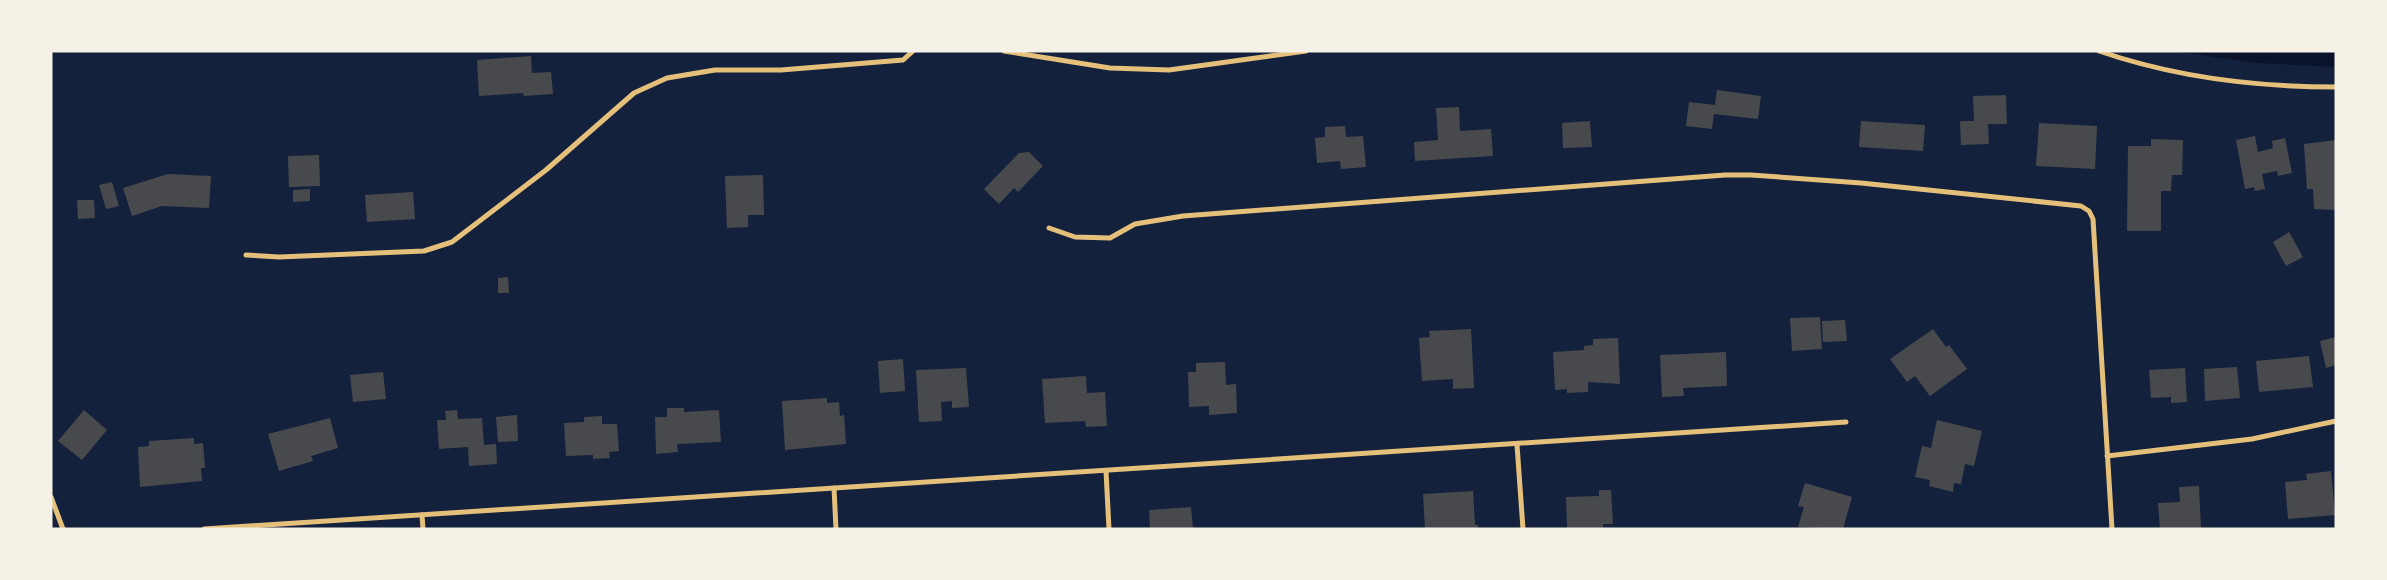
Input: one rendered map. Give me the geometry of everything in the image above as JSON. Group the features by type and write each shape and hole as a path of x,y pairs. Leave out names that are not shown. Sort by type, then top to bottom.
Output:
{"street":[{"path":"246,254 279,257 424,251 452,242 546,170 634,93 667,78 715,70 781,70 903,60 913,51"},
{"path":"1004,51 1110,68 1169,70 1306,51"},
{"path":"2099,51 2159,70 2219,78 2336,88"},
{"path":"1049,228 1075,237 1110,238 1135,224 1184,216 1404,198 1751,175 2061,202 2081,206 2089,211 2093,219 2112,529"},
{"path":"2107,456 2252,439 2336,421"},
{"path":"204,529 1517,445 1846,422"},
{"path":"1517,445 1523,529"},
{"path":"1106,471 1109,529"},
{"path":"834,488 836,529"},
{"path":"51,497 63,529"},
{"path":"422,515 423,529"}],"water":[{"path":"2173,51 2336,51 2336,67 2257,63"}],"building":[{"path":"531,56 532,73 551,72 553,94 524,96 523,93 479,96 477,60"},
{"path":"1717,90 1761,96 1758,119 1714,114 1712,129 1686,126 1689,102 1715,105"},
{"path":"2006,95 2007,124 1988,124 1989,144 1961,145 1960,121 1974,121 1973,96"},
{"path":"1459,107 1460,131 1491,129 1493,156 1415,161 1414,142 1438,140 1436,108"},
{"path":"1590,121 1592,147 1563,148 1562,123"},
{"path":"1861,121 1925,125 1923,151 1859,147"},
{"path":"2039,123 2097,126 2095,169 2036,166"},
{"path":"1345,126 1346,137 1363,136 1366,167 1341,169 1340,161 1317,163 1315,138 1325,137 1325,127"},
{"path":"2255,136 2258,152 2273,148 2272,141 2285,138 2292,173 2278,176 2277,171 2262,174 2265,189 2255,191 2254,187 2245,189 2236,140"},
{"path":"2151,139 2183,140 2182,175 2172,175 2171,191 2161,191 2161,231 2127,231 2128,146 2151,146"},
{"path":"2336,140 2336,210 2314,209 2313,189 2307,189 2304,144"},
{"path":"1029,152 1043,166 1018,192 1014,188 999,204 984,189 1019,153"},
{"path":"319,155 320,186 289,187 288,156"},
{"path":"168,174 211,176 209,208 162,206 132,216 123,188"},
{"path":"763,175 764,215 748,215 748,227 727,228 725,176"},
{"path":"112,182 119,206 106,209 99,185"},
{"path":"310,189 310,201 293,202 293,190"},
{"path":"413,192 415,219 367,222 365,195"},
{"path":"77,200 94,200 95,218 78,219"},
{"path":"2289,232 2303,257 2286,266 2273,242"},
{"path":"508,277 509,293 498,293 498,278"},
{"path":"1820,317 1822,349 1792,351 1790,318"},
{"path":"1845,320 1847,341 1823,342 1822,321"},
{"path":"1471,329 1474,388 1453,389 1453,379 1422,381 1419,338 1430,337 1429,331"},
{"path":"1933,329 1946,347 1949,345 1967,369 1930,396 1915,376 1907,382 1890,359"},
{"path":"2336,337 2336,365 2326,368 2320,341"},
{"path":"1618,338 1620,384 1588,382 1588,392 1567,393 1567,389 1555,390 1553,352 1584,350 1584,346 1593,345 1593,339"},
{"path":"1726,352 1727,386 1683,388 1684,396 1662,397 1660,355"},
{"path":"2309,356 2313,387 2259,392 2256,361"},
{"path":"903,359 905,391 880,393 878,361"},
{"path":"1225,362 1226,385 1236,384 1237,413 1209,415 1209,406 1189,407 1188,372 1196,372 1196,363"},
{"path":"2237,367 2240,398 2205,401 2204,369"},
{"path":"966,368 969,407 952,408 952,401 941,402 942,421 919,422 916,370"},
{"path":"2185,368 2187,402 2171,403 2171,397 2151,398 2149,370"},
{"path":"383,372 386,399 353,402 350,375"},
{"path":"1086,376 1087,393 1105,392 1107,426 1086,427 1085,421 1045,423 1042,379"},
{"path":"827,398 827,403 839,402 840,416 844,415 846,444 785,450 782,401"},
{"path":"667,408 684,408 684,412 719,410 721,442 677,444 678,452 656,454 655,417 667,417"},
{"path":"84,410 107,430 82,460 58,441"},
{"path":"457,410 458,419 482,418 484,445 496,444 497,464 469,466 468,447 439,449 437,420 446,420 445,411"},
{"path":"517,415 518,441 498,442 496,417"},
{"path":"602,416 602,424 617,424 619,451 609,452 610,458 593,459 593,455 566,456 564,423 584,422 584,417"},
{"path":"330,418 338,448 311,456 313,461 279,471 268,434"},
{"path":"1937,420 1982,431 1974,466 1965,464 1961,484 1954,483 1953,492 1929,486 1930,480 1915,477 1922,446 1931,448"},
{"path":"194,438 194,444 203,443 205,468 201,468 202,481 140,487 138,447 149,446 149,441"},
{"path":"2331,471 2335,515 2288,519 2285,482 2307,480 2306,474"},
{"path":"1805,483 1852,497 1843,529 1798,527 1804,507 1798,506"},
{"path":"2199,486 2201,529 2160,529 2158,503 2180,502 2179,487"},
{"path":"1599,490 1611,490 1613,524 1603,524 1603,529 1567,529 1566,497 1599,496"},
{"path":"1473,491 1475,525 1478,525 1478,529 1425,529 1423,494"},
{"path":"1191,507 1193,529 1150,529 1149,510"}]}
